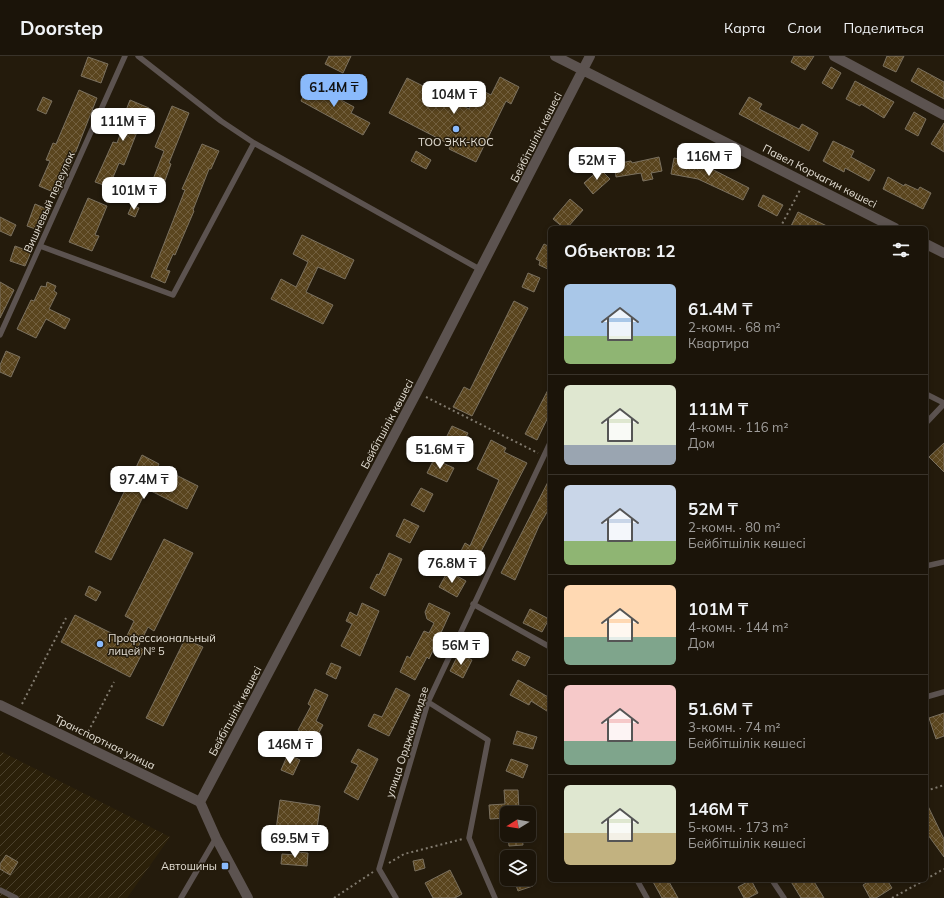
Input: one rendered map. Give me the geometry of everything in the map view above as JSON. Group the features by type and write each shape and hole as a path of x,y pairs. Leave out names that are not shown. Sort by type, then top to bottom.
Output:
{"street":[{"name":"Павел Корчагин көшесі","path":"555,56 891,226"},
{"name":"Бейбітшілік көшесі","path":"200,802 481,270 590,56"},
{"path":"834,56 944,115"},
{"path":"928,245 944,253"},
{"name":"Транспортная улица","path":"0,705 200,802"},
{"path":"200,802 216,838 248,898"}],"lane":[{"name":"Вишневый переулок","path":"0,335 125,56"},
{"path":"138,56 221,121 254,143 481,270"},
{"path":"40,246 174,295 254,143"},
{"path":"928,395 944,404 928,421"},
{"name":"улица Орджоникидзе","path":"379,869 428,702 472,604 548,447"},
{"path":"928,566 944,562"},
{"path":"472,604 548,645"},
{"path":"928,696 944,692"},
{"path":"428,702 488,740 469,838 495,898"},
{"path":"181,898 216,838"},
{"path":"379,869 396,898"},
{"path":"637,882 646,898"},
{"path":"773,882 784,898"},
{"path":"0,890 16,898"}],"path":[{"path":"781,226 804,182"},
{"path":"417,392 544,456"},
{"path":"18,713 66,618"},
{"path":"82,744 114,682"},
{"path":"928,791 944,785"},
{"path":"334,898 404,854 469,838"},
{"path":"928,878 944,870"},
{"path":"892,898 921,882"}],"shaded area":[{"path":"0,751 170,837 127,898 0,898"}],"building":[{"path":"329,56 351,56 343,73 325,64"},
{"path":"794,56 814,56 805,70 791,62"},
{"path":"887,56 904,56 896,72 883,66"},
{"path":"88,57 108,64 101,83 81,76"},
{"path":"831,67 841,73 832,89 822,83"},
{"path":"918,68 944,82 944,99 911,81"},
{"name":"ТОО ЭКК-КОС","path":"500,77 519,87 511,104 506,101 476,162 449,149 451,145 389,113 407,78 469,109 479,89 491,95"},
{"path":"855,81 894,102 884,118 861,104 860,106 846,99"},
{"path":"310,83 354,107 351,113 370,123 363,135 301,101"},
{"path":"79,90 97,98 58,194 39,186 50,161 46,160 53,143 56,144"},
{"path":"43,97 52,101 46,114 37,110"},
{"path":"749,97 762,104 759,109 799,129 802,124 818,133 809,151 739,114"},
{"path":"130,100 149,108 140,133 137,132 124,165 119,163 109,187 95,182 113,142 117,143 123,127 120,126"},
{"path":"172,106 189,113 169,163 171,164 163,186 152,182 164,151 155,147"},
{"path":"914,112 926,119 918,136 905,129"},
{"path":"944,123 944,152 931,144"},
{"path":"833,141 854,151 851,157 875,170 869,181 845,168 844,172 823,161"},
{"path":"202,144 219,151 211,169 209,169 193,210 194,211 175,255 173,254 166,270 170,271 165,283 151,277 185,190 182,189"},
{"path":"416,151 431,160 426,169 411,161"},
{"path":"659,157 662,171 651,173 653,179 643,181 641,173 616,177 614,164 631,161 632,163"},
{"path":"674,158 700,163 749,188 743,200 698,179 671,174"},
{"path":"600,169 610,179 593,194 584,183"},
{"path":"888,177 904,186 905,184 918,190 920,187 931,193 923,209 883,189"},
{"path":"763,195 783,205 777,216 758,206"},
{"path":"88,198 107,206 95,235 99,236 92,251 69,242"},
{"path":"570,199 583,210 569,226 562,226 553,219"},
{"path":"35,204 49,210 41,231 27,226"},
{"path":"132,205 139,208 135,217 128,214"},
{"path":"798,212 827,226 791,226"},
{"path":"0,217 16,225 11,236 0,231"},
{"path":"302,235 354,260 345,279 318,267 306,292 333,305 323,324 271,299 281,279 296,287 308,262 293,254"},
{"path":"544,244 548,246 548,269 539,265 540,261 536,259"},
{"path":"15,246 31,252 25,266 10,261"},
{"path":"528,273 540,278 534,292 522,287"},
{"path":"0,282 14,290 0,318"},
{"path":"47,282 56,286 54,291 57,293 49,309 70,319 65,329 46,319 36,338 17,329 31,300 34,301 41,286 46,287"},
{"path":"514,301 528,308 472,416 453,407 464,387 470,390"},
{"path":"6,351 20,357 11,377 0,372 0,365"},
{"path":"548,390 548,417 537,440 525,434"},
{"path":"452,426 468,433 461,448 445,440"},
{"path":"491,440 506,448 504,452 527,463 474,565 458,557 465,543 470,546 499,480 477,469"},
{"path":"944,443 944,472 929,457"},
{"path":"142,455 159,464 158,466 198,486 187,509 147,489 111,560 95,552"},
{"path":"434,459 454,468 447,482 427,473"},
{"path":"548,482 548,510 539,526 515,580 501,573"},
{"path":"421,488 433,494 424,512 411,505"},
{"path":"404,519 419,526 410,543 396,536"},
{"path":"164,539 193,553 154,631 148,627 138,647 144,650 130,677 61,642 75,615 125,640 134,621 125,616"},
{"path":"389,553 402,559 385,596 370,588 377,574 379,575"},
{"path":"448,571 466,581 457,597 439,587"},
{"path":"89,586 101,592 96,601 85,595"},
{"path":"362,603 379,611 360,656 341,646 352,624 346,621 350,612 357,616"},
{"path":"429,603 450,613 429,659 427,657 415,680 400,672 407,656 410,658 424,631 429,633 434,623 427,619 425,612"},
{"path":"530,609 548,618 542,632 523,623"},
{"path":"185,639 203,647 163,726 146,718"},
{"path":"517,651 530,657 525,666 512,660"},
{"path":"459,653 472,660 463,678 450,671"},
{"path":"331,663 341,667 336,679 326,674"},
{"path":"518,680 548,697 548,712 531,701 529,705 510,695"},
{"path":"396,688 410,695 389,736 368,726 374,714 382,717"},
{"path":"315,689 328,695 316,721 323,725 315,740 298,730 311,706 308,704"},
{"path":"944,713 944,736 936,739 929,718"},
{"path":"517,731 537,737 533,749 513,744"},
{"path":"358,749 378,759 358,800 344,792 358,765 351,762"},
{"path":"288,754 300,760 293,775 281,770"},
{"path":"511,759 528,765 523,778 506,771"},
{"path":"504,790 518,790 519,806 500,806 500,818 490,819 489,805 505,804"},
{"path":"280,800 320,806 316,836 276,830"},
{"path":"928,806 944,839 944,857 928,835"},
{"path":"509,842 523,842 523,845 509,846"},
{"path":"297,852 308,853 307,866 281,864 282,854 296,855"},
{"path":"6,855 18,862 10,875 0,869 0,864"},
{"path":"423,859 425,868 415,871 413,861"},
{"path":"450,870 462,894 455,898 433,898 425,883"},
{"path":"653,882 669,882 678,898 662,898"},
{"path":"747,882 752,882 758,893 748,898 744,898 738,887"},
{"path":"791,882 814,882 824,898 801,898"},
{"path":"868,882 888,882 892,888 876,898 870,898 863,885"},
{"path":"516,886 533,886 518,891"}],"place":[{"name":"ТОО ЭКК-КОС","path":"456,129"},
{"name":"Профессиональный лицей № 5","path":"100,644"},
{"name":"Автошины","path":"225,866"}]}
